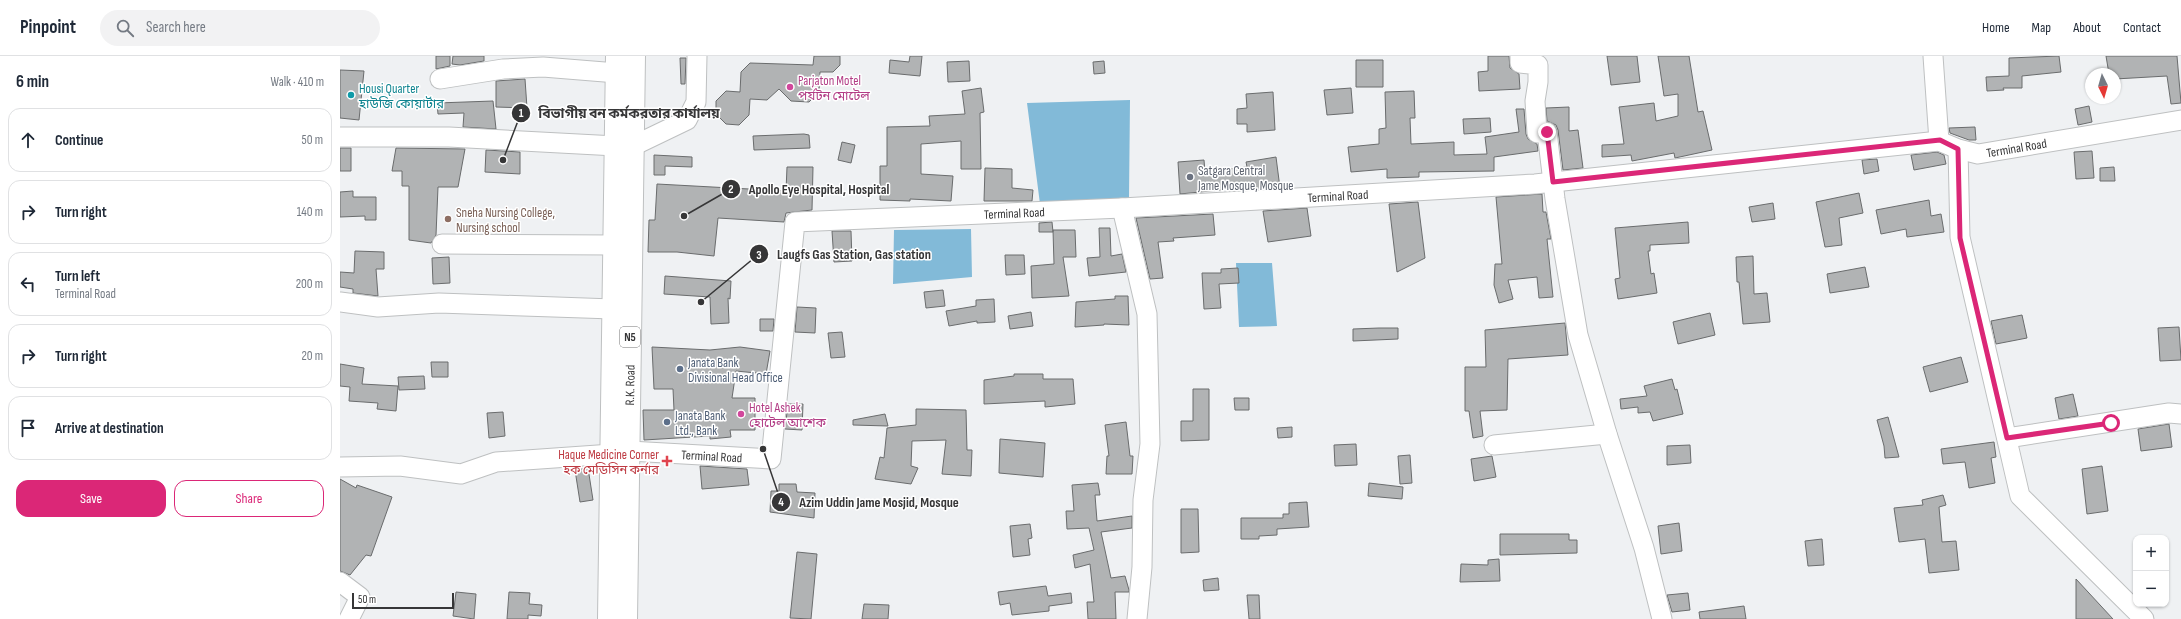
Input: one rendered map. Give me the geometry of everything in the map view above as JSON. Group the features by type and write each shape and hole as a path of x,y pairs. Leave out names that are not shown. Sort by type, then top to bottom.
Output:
{"highway":[{"name":"R.K. Road","path":"626,619 613,308 615,245 634,56"},
{"name":"R.K. Road","path":"609,619 620,452 625,146 617,65"}],"street":[{"path":"340,137 449,137 625,146 687,120 696,102 697,56"},
{"path":"1520,56 1520,63 1538,64 1538,82 1535,101 1537,133 1547,132 1553,182 1578,335 1607,434 1644,548 1662,619"},
{"path":"1933,56 1940,140"},
{"path":"440,79 502,69 617,65"},
{"name":"Terminal Road","path":"620,452 771,459 795,222 1122,208 1553,182 1940,140 1958,149 1978,154 2181,120"},
{"path":"1958,149 1960,238 2020,496 2144,619"},
{"path":"1122,208 1147,314 1150,444 1143,500 1142,567 1137,619"},
{"path":"442,244 615,245"},
{"path":"340,302 378,307 439,303 613,308"},
{"path":"2007,438 2169,413 2181,414"},
{"path":"1494,445 1607,434"},
{"path":"340,467 400,466 461,474 496,462 620,452"},
{"path":"340,582 360,597 349,619"}],"water":[{"path":"1130,100 1129,198 1040,204 1027,103"},
{"path":"971,229 972,277 893,284 894,230"},
{"path":"1236,263 1272,263 1277,326 1239,327"}],"building":[{"path":"436,56 450,56 450,66 436,69"},
{"path":"453,56 484,56 484,61 460,65 452,64"},
{"path":"814,56 840,56 840,65 833,72 820,72 819,92 809,102 791,101 779,89 767,100 750,99 749,115 739,125 726,124 716,114 716,101 726,91 740,92 741,72 750,63 813,65"},
{"path":"910,56 922,56 920,76 889,73 890,60 909,62"},
{"path":"1488,56 1509,56 1510,68 1519,74 1520,89 1479,91 1478,72 1488,71"},
{"path":"1607,56 1637,56 1640,82 1611,85"},
{"path":"1658,56 1689,56 1698,112 1703,111 1712,150 1675,158 1674,153 1632,161 1631,155 1602,157 1602,145 1624,144 1619,107 1654,103 1656,121 1678,116 1678,94 1664,96"},
{"path":"2059,56 2061,72 2022,76 2022,88 2003,88 2004,90 1987,91 1986,77 2009,76 2009,58"},
{"path":"2106,56 2177,56 2181,103 2171,104 2167,76 2121,79 2121,68 2108,68"},
{"path":"680,58 686,58 685,84 681,84"},
{"path":"1356,60 1383,60 1383,87 1356,87"},
{"path":"969,61 970,81 948,82 947,62"},
{"path":"1104,61 1105,73 1094,74 1093,62"},
{"name":"Housi Quarter হাউজি কোয়ার্টার","path":"340,70 364,71 359,120 340,118"},
{"path":"525,79 527,108 496,107 496,81"},
{"path":"981,88 984,112 980,113 981,169 961,169 961,141 921,144 921,174 953,176 951,201 910,199 910,201 880,200 880,166 887,166 887,127 930,126 929,116 965,114 962,91"},
{"path":"1351,88 1353,113 1327,115 1324,90"},
{"path":"1414,91 1415,118 1410,118 1411,144 1454,142 1454,155 1487,154 1485,137 1519,132 1516,109 1524,109 1526,134 1528,139 1537,144 1538,151 1494,157 1494,171 1419,172 1419,177 1387,178 1387,169 1351,172 1348,147 1379,144 1379,129 1386,128 1385,92"},
{"path":"1273,92 1275,130 1247,132 1247,124 1237,124 1237,109 1247,108 1246,94"},
{"path":"493,101 496,129 463,127 464,113 438,114 437,103"},
{"path":"2089,106 2092,122 2078,125 2075,109"},
{"path":"1569,107 1569,131 1578,130 1583,168 1563,170 1558,130 1556,125 1547,121 1546,108"},
{"path":"1490,118 1491,132 1464,134 1463,119"},
{"path":"1975,127 1976,140 1969,140 1950,133 1949,128"},
{"path":"809,135 810,148 754,150 753,136"},
{"path":"842,142 855,145 851,163 838,160"},
{"path":"340,148 351,148 351,171 340,171"},
{"path":"396,148 465,149 458,187 438,187 436,235 431,243 409,240 409,186 402,186 402,171 392,171"},
{"path":"486,150 520,152 520,174 485,172"},
{"path":"2092,151 2094,178 2076,179 2074,152"},
{"path":"1937,152 1944,155 1946,164 1914,170 1911,155"},
{"path":"654,155 692,157 692,167 665,166 665,175 654,175"},
{"path":"1276,157 1280,188 1250,189 1250,187 1180,194 1178,162 1204,160 1205,172 1247,167 1246,162"},
{"path":"1877,159 1879,171 1864,174 1862,160"},
{"path":"787,167 813,167 812,210 786,213 784,222 718,218 714,256 677,252 648,252 649,220 655,220 657,184 786,191"},
{"path":"2114,167 2115,181 2100,181 2100,168"},
{"path":"985,168 1012,169 1012,188 1033,190 1032,201 984,201"},
{"path":"353,191 353,197 376,197 376,220 365,220 365,216 340,217 340,192"},
{"path":"1859,193 1863,213 1839,218 1842,245 1825,247 1816,202"},
{"path":"1542,194 1543,212 1546,212 1551,239 1547,239 1553,297 1539,298 1537,277 1508,280 1513,299 1499,303 1494,285 1495,264 1502,264 1496,197"},
{"path":"1929,200 1931,216 1941,214 1944,232 1907,237 1906,229 1881,234 1876,210"},
{"path":"1418,202 1425,258 1397,272 1389,204"},
{"path":"1773,203 1775,219 1752,222 1749,207"},
{"path":"1307,208 1311,236 1268,242 1263,211"},
{"path":"1213,214 1215,235 1173,238 1174,241 1158,242 1163,278 1150,279 1136,218"},
{"path":"1052,222 1053,232 1039,232 1039,223"},
{"path":"1688,222 1689,243 1650,245 1650,251 1648,251 1651,274 1654,273 1657,293 1618,299 1615,279 1620,278 1615,228"},
{"path":"1099,228 1110,228 1111,256 1122,254 1126,272 1089,276 1087,258 1100,257"},
{"path":"1053,230 1075,230 1076,257 1063,257 1069,296 1032,298 1031,266 1054,264"},
{"path":"832,231 851,231 852,261 834,262"},
{"path":"355,251 384,252 384,269 376,269 378,296 353,293 353,289 340,287 340,272 354,273"},
{"path":"1005,255 1024,255 1025,274 1006,275"},
{"path":"1753,256 1754,294 1767,293 1770,322 1743,324 1739,282 1737,282 1736,257"},
{"path":"449,257 450,283 433,284 432,258"},
{"path":"1865,267 1869,287 1830,293 1827,274"},
{"path":"1238,268 1239,283 1219,284 1221,308 1204,309 1202,273 1221,273 1221,269"},
{"path":"665,276 731,281 730,299 728,298 729,323 711,324 710,297 664,294"},
{"path":"943,290 945,306 926,308 924,292"},
{"path":"1115,296 1128,296 1129,325 1104,324 1075,327 1076,302 1115,299"},
{"path":"994,299 995,322 977,323 977,321 949,326 946,311 976,306 976,300"},
{"path":"797,307 816,308 815,333 795,332"},
{"path":"1031,312 1033,326 1010,329 1008,316"},
{"path":"1710,313 1715,335 1678,344 1673,322"},
{"path":"2022,315 2027,338 1996,344 1991,321"},
{"path":"760,319 774,319 773,331 760,331"},
{"path":"1565,323 1568,355 1508,359 1507,410 1480,411 1483,436 1473,438 1469,411 1465,411 1465,367 1486,367 1485,330"},
{"path":"2179,327 2181,360 2160,361 2158,328"},
{"path":"1398,328 1398,339 1353,341 1353,329"},
{"path":"842,332 845,357 831,358 828,333"},
{"path":"652,347 710,350 740,347 770,351 766,374 736,371 732,398 755,398 755,430 730,430 731,437 710,439 710,436 644,440 643,410 674,410 673,389 654,389"},
{"path":"1961,357 1968,382 1930,392 1923,367"},
{"path":"431,362 448,362 448,377 432,377"},
{"path":"340,364 364,368 362,384 398,386 396,411 377,409 378,403 349,401 350,387 340,386"},
{"path":"1014,374 1043,374 1043,379 1073,379 1075,404 1045,407 1045,401 984,404 984,380 1014,376"},
{"path":"424,376 425,389 399,390 398,377"},
{"path":"1672,379 1675,390 1677,389 1683,414 1653,421 1650,412 1638,413 1638,407 1621,409 1620,399 1647,396 1644,386"},
{"path":"1193,389 1209,389 1209,440 1181,441 1181,421 1193,421"},
{"path":"2073,394 2078,416 2059,419 2055,398"},
{"path":"1234,398 1249,398 1249,410 1235,410"},
{"path":"788,404 803,404 802,430 785,429"},
{"path":"916,409 966,410 967,450 972,450 971,476 942,474 946,440 912,441 911,466 918,468 911,484 875,479 880,457 884,458 887,428 916,425"},
{"path":"503,412 505,436 489,438 487,413"},
{"path":"885,414 888,426 853,425 853,420"},
{"path":"1888,417 1899,457 1885,458 1884,446 1877,420"},
{"path":"1126,422 1130,456 1133,456 1132,474 1106,474 1107,456 1109,456 1105,425"},
{"path":"2169,424 2172,447 2141,451 2138,429"},
{"path":"1292,427 1292,437 1278,438 1277,428"},
{"path":"1000,439 1045,443 1043,477 999,473"},
{"path":"1994,442 1996,457 1991,458 1995,483 1969,488 1965,462 1943,464 1941,449"},
{"path":"1356,444 1357,465 1335,466 1334,445"},
{"path":"1690,445 1691,463 1667,465 1667,446"},
{"path":"1410,455 1412,483 1400,484 1398,456"},
{"path":"1492,456 1496,477 1474,481 1471,459"},
{"path":"700,466 747,469 749,485 702,489"},
{"path":"2102,466 2108,511 2087,514 2082,469"},
{"path":"588,468 593,500 580,502 575,470"},
{"path":"340,479 356,488 357,485 392,497 371,556 366,555 350,575 340,571"},
{"path":"1098,483 1100,495 1095,495 1097,521 1132,516 1132,528 1101,532 1111,578 1125,576 1129,590 1129,592 1115,592 1116,619 1088,619 1087,602 1094,602 1090,564 1075,568 1073,555 1094,550 1089,528 1067,529 1066,511 1074,511 1072,485"},
{"path":"1369,483 1403,487 1402,499 1368,496"},
{"path":"779,484 796,484 797,492 815,493 814,518 770,512 771,491 779,491"},
{"path":"1943,495 1946,505 1939,507 1942,542 1956,541 1959,570 1929,573 1925,539 1899,542 1894,508 1923,505 1922,500"},
{"path":"1307,502 1309,527 1277,529 1277,535 1259,536 1259,539 1241,539 1241,518 1283,518 1283,514 1289,514 1289,503"},
{"path":"1181,509 1198,509 1199,552 1181,553"},
{"path":"1679,523 1682,551 1661,554 1658,526"},
{"path":"1030,524 1032,538 1028,539 1030,555 1013,557 1010,526"},
{"path":"1500,534 1569,534 1569,540 1577,540 1577,553 1500,555"},
{"path":"1822,539 1824,565 1808,566 1805,541"},
{"path":"797,552 817,554 811,619 790,618"},
{"path":"1499,559 1500,581 1460,582 1461,564 1488,565 1488,560"},
{"path":"1218,578 1219,590 1204,591 1203,580"},
{"path":"2076,579 2113,619 2076,619"},
{"path":"1046,586 1048,596 1071,593 1072,603 1049,606 1049,611 1012,615 1010,603 1000,605 998,592"},
{"path":"456,592 476,594 474,619 453,616"},
{"path":"509,592 530,593 529,604 542,605 541,616 528,615 528,619 507,619"},
{"path":"1688,593 1690,610 1672,612 1667,595"},
{"path":"1247,595 1259,595 1260,619 1249,619"},
{"path":"864,604 889,605 888,619 862,619"},
{"path":"1744,606 1746,619 1700,619 1699,612"}],"place":[{"name":"Parjaton Motel পর্যটন মোটেল","path":"790,87"},
{"name":"Housi Quarter হাউজি কোয়ার্টার","path":"351,95"},
{"name":"বিভাগীয় বন কর্মকরতার কার্যালয়","path":"503,160"},
{"name":"Satgara Central Jame Mosque, Mosque","path":"1190,177"},
{"name":"Apollo Eye Hospital, Hospital","path":"684,216"},
{"name":"Sneha Nursing College, Nursing school","path":"448,219"},
{"name":"Laugfs Gas Station, Gas station","path":"701,302"},
{"name":"Janata Bank Divisional Head Office","path":"680,369"},
{"name":"Hotel Ashek হোটেল আশেক","path":"741,414"},
{"name":"Janata Bank Ltd., Bank","path":"667,422"},
{"name":"Azim Uddin Jame Mosjid, Mosque","path":"763,449"},
{"name":"Haque Medicine Corner হক মেডিসিন কর্নার","path":"667,461"}],"route":[{"path":"1547,132 1553,182 1940,140 1958,149 1960,238 2007,438 2111,423"}]}
